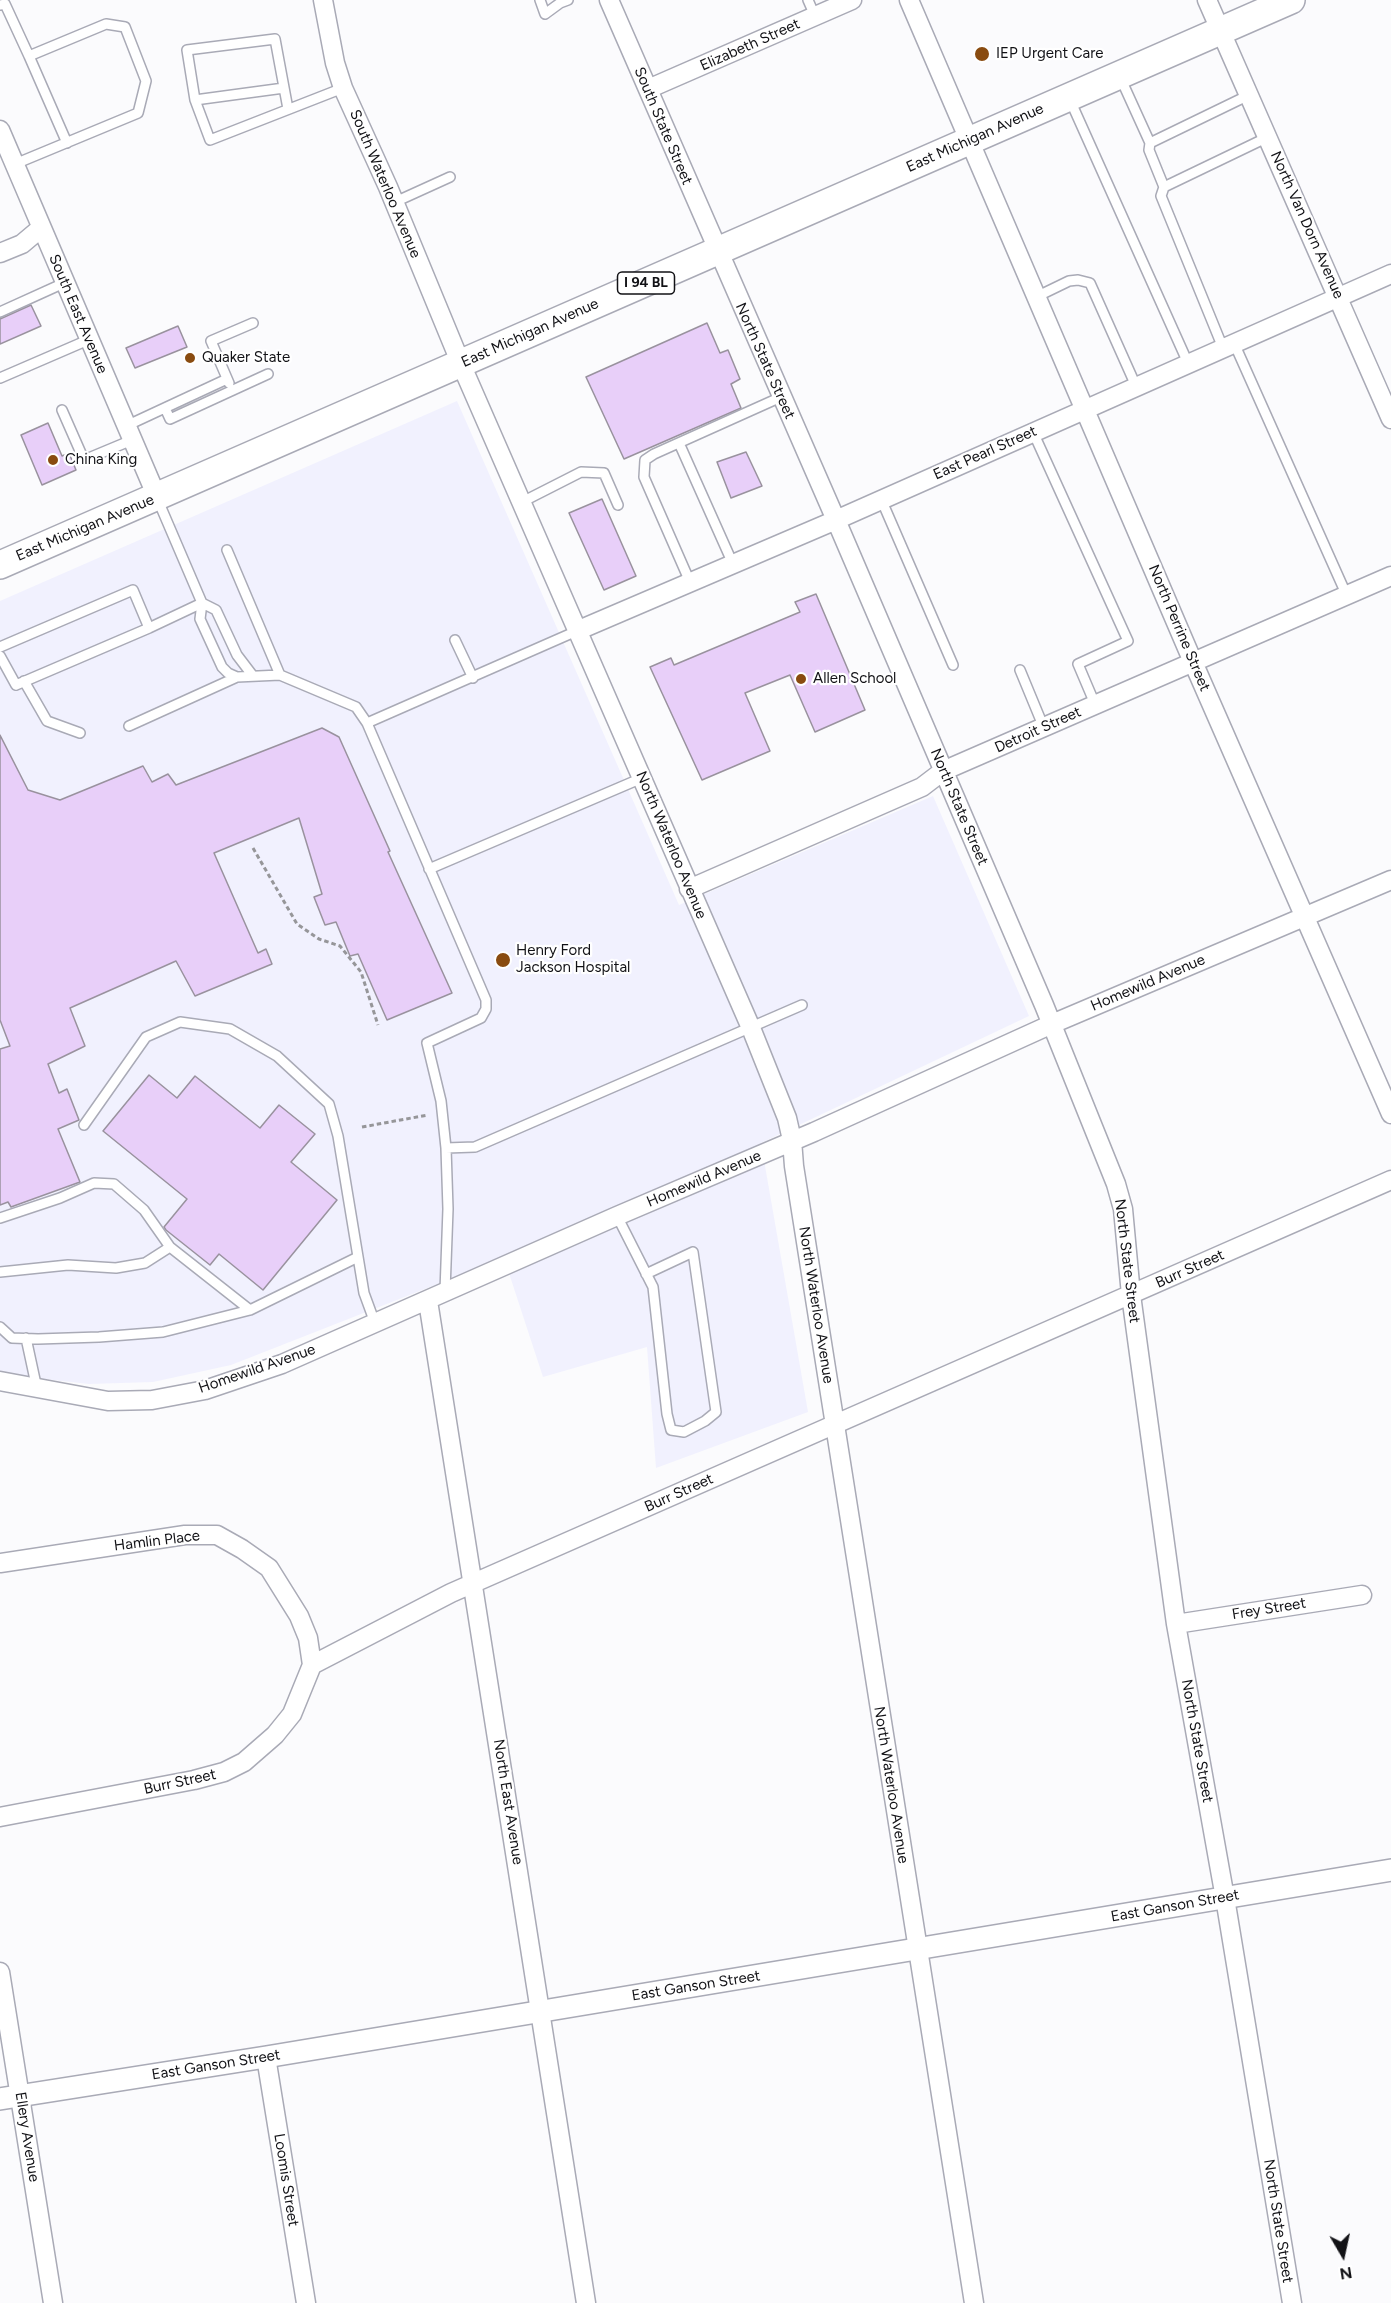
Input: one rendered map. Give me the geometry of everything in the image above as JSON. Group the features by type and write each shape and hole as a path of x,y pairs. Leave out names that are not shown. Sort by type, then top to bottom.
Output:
{"main road":[{"name":"East Michigan Avenue","path":"0,565 1291,0"}],"street":[{"name":"South Waterloo Avenue","path":"323,0 335,63 343,88 394,202 461,364"},
{"name":"South State Street","path":"609,0 717,252"},
{"name":"Elizabeth Street","path":"648,89 812,8 852,0"},
{"name":"North Perrine Street","path":"909,0 1193,662 1391,1114"},
{"name":"North Van Dorn Avenue","path":"1207,0 1391,419"},
{"name":"South East Avenue","path":"0,130 157,497"},
{"path":"0,253 22,244 41,228"},
{"name":"North State Street","path":"717,252 836,520 1052,1024 1116,1184 1123,1209 1131,1295 1176,1624 1225,1898 1292,2303"},
{"name":"East Pearl Street","path":"579,630 836,520 1391,274"},
{"name":"North Waterloo Avenue","path":"461,364 579,630 751,1028 787,1118 916,1950 974,2303"},
{"name":"Detroit Street","path":"689,889 922,788 943,771 1391,576"},
{"name":"Homewild Avenue","path":"0,1381 108,1401 152,1400 205,1390 282,1364 1052,1024 1391,880"},
{"name":"Burr Street","path":"0,1817 194,1780 224,1772 244,1762 275,1735 291,1714 312,1665 474,1583 1391,1180"},
{"name":"North East Avenue","path":"428,1301 586,2303"},
{"name":"Hamlin Place","path":"0,1563 185,1535 217,1535 269,1568 299,1616 308,1638 312,1665"},
{"name":"Frey Street","path":"1176,1624 1362,1595"},
{"name":"East Ganson Street","path":"10,2097 266,2057 1391,1870"},
{"name":"Ellery Avenue","path":"0,1972 10,2097 53,2303"},
{"name":"Loomis Street","path":"266,2057 306,2303"}],"lane":[{"path":"540,0 545,14 568,0"},
{"path":"0,5 5,4 67,143"},
{"path":"15,164 138,113 146,81 125,27 106,24 29,56"},
{"path":"288,109 275,39 187,50 195,100 210,140 343,88"},
{"path":"1119,76 1150,143 1149,150 1164,187 1161,196 1228,346 1347,596"},
{"path":"195,100 284,88"},
{"path":"1150,143 1249,95"},
{"path":"1070,98 1188,363"},
{"path":"1164,187 1268,137"},
{"path":"394,202 450,177"},
{"path":"1036,297 1070,281 1090,283 1136,386"},
{"path":"0,312 64,283"},
{"path":"232,390 211,341 253,323"},
{"path":"0,378 88,340"},
{"path":"165,408 170,419 268,374"},
{"path":"62,410 84,460 165,408 227,379"},
{"path":"690,582 644,477 645,460 781,397"},
{"path":"1033,432 1128,641 1078,664 1095,704"},
{"path":"679,443 733,564"},
{"path":"522,502 581,472 604,473 618,506"},
{"path":"157,497 202,603 200,619 217,660 228,673 237,677"},
{"path":"881,499 953,665"},
{"path":"227,550 280,675"},
{"path":"0,647 133,590 148,628"},
{"path":"0,656 16,685 202,603"},
{"path":"202,603 216,610 237,655 253,676"},
{"path":"367,723 579,630"},
{"path":"455,640 473,678"},
{"path":"1020,670 1044,728"},
{"path":"129,726 237,677 280,675 356,707 367,723 486,1000 486,1009 481,1017 427,1043 442,1113 446,1148 448,1209 445,1291"},
{"path":"24,681 47,721 80,733"},
{"path":"429,869 642,778"},
{"path":"446,1148 475,1147 802,1005"},
{"path":"84,1125 146,1037 180,1022 230,1029 277,1056 329,1104 337,1129 364,1293 375,1323"},
{"path":"0,1218 60,1198 94,1183 114,1184 144,1210 170,1247 250,1310"},
{"path":"617,1216 646,1274 653,1287 667,1414 671,1430 684,1432 705,1421 716,1412 693,1252 646,1274"},
{"path":"0,1272 68,1265 116,1268 145,1263 170,1247"},
{"path":"0,1327 12,1338 99,1337 163,1332 250,1310 358,1257"},
{"path":"26,1338 37,1389"}],"path":[{"path":"253,848 297,924 319,939 340,946 361,972 378,1025"},
{"path":"362,1127 442,1113"}],"shaded area":[{"name":"Henry Ford Jackson Hospital","path":"457,401 679,905 933,796 1029,1016 761,1143 808,1412 656,1468 647,1347 543,1377 504,1258 231,1365 153,1382 89,1384 0,1374 0,601"}],"building":[{"path":"31,305 41,326 0,344 0,319"},
{"path":"707,323 720,353 728,350 740,379 731,384 741,408 624,459 586,377"},
{"path":"178,326 187,347 135,368 126,348"},
{"path":"48,423 62,456 69,453 76,470 42,485 21,435"},
{"path":"746,452 762,486 731,498 717,462"},
{"path":"602,499 636,576 604,590 569,513"},
{"path":"816,594 865,710 815,732 790,675 745,693 770,751 702,780 650,667 671,658 674,665 800,612 795,602"},
{"path":"322,728 339,737 452,993 387,1020 358,954 350,956 336,922 325,925 314,897 322,894 299,818 214,853 258,953 266,949 272,964 195,996 176,961 70,1008 85,1046 48,1064 59,1093 67,1089 79,1120 58,1129 80,1182 11,1207 8,1202 0,1205 0,1049 10,1046 0,1020 0,735 28,790 60,800 143,766 152,782 168,774 176,785"},
{"path":"149,1075 177,1098 195,1076 260,1128 279,1105 315,1134 291,1162 337,1200 263,1290 219,1254 210,1265 166,1230 164,1227 187,1199 103,1131"}],"place":[{"name":"IEP Urgent Care","path":"982,54"},
{"name":"Quaker State","path":"190,358"},
{"name":"China King","path":"53,460"},
{"name":"Allen School","path":"801,679"},
{"name":"Henry Ford Jackson Hospital","path":"503,960"}]}
